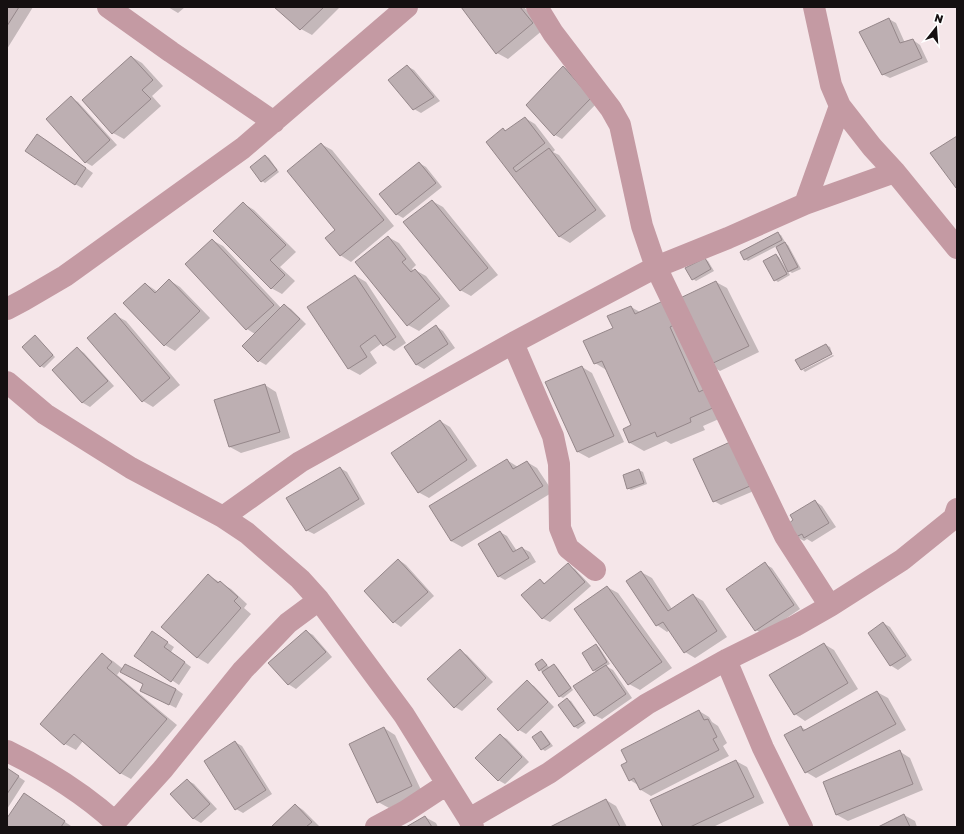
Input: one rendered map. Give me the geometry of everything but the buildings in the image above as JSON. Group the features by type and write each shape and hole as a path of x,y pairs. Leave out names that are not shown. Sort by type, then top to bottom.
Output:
{"street":[{"path":"108,7 274,122"},
{"path":"7,308 24,300 65,276 243,148 407,7"},
{"path":"537,7 553,34 611,109 620,124 642,226 656,267 785,536 830,606"},
{"path":"814,7 831,85 840,106 872,147 895,172 957,248"},
{"path":"805,204 840,106"},
{"path":"223,517 300,462 513,343 656,267 728,238 805,204 895,172"},
{"path":"513,343 553,436 559,464 560,528 568,548 595,570"},
{"path":"7,382 44,414 131,468 223,517 247,533 300,579 318,600 404,715 471,823 549,773 647,704 726,660 795,626 830,606 902,560 954,518 957,509"},
{"path":"7,751 27,761 76,791 114,825 163,770 243,670 288,623 318,600"},
{"path":"726,660 763,748 802,827"},
{"path":"376,827 406,811 447,784"}]}
